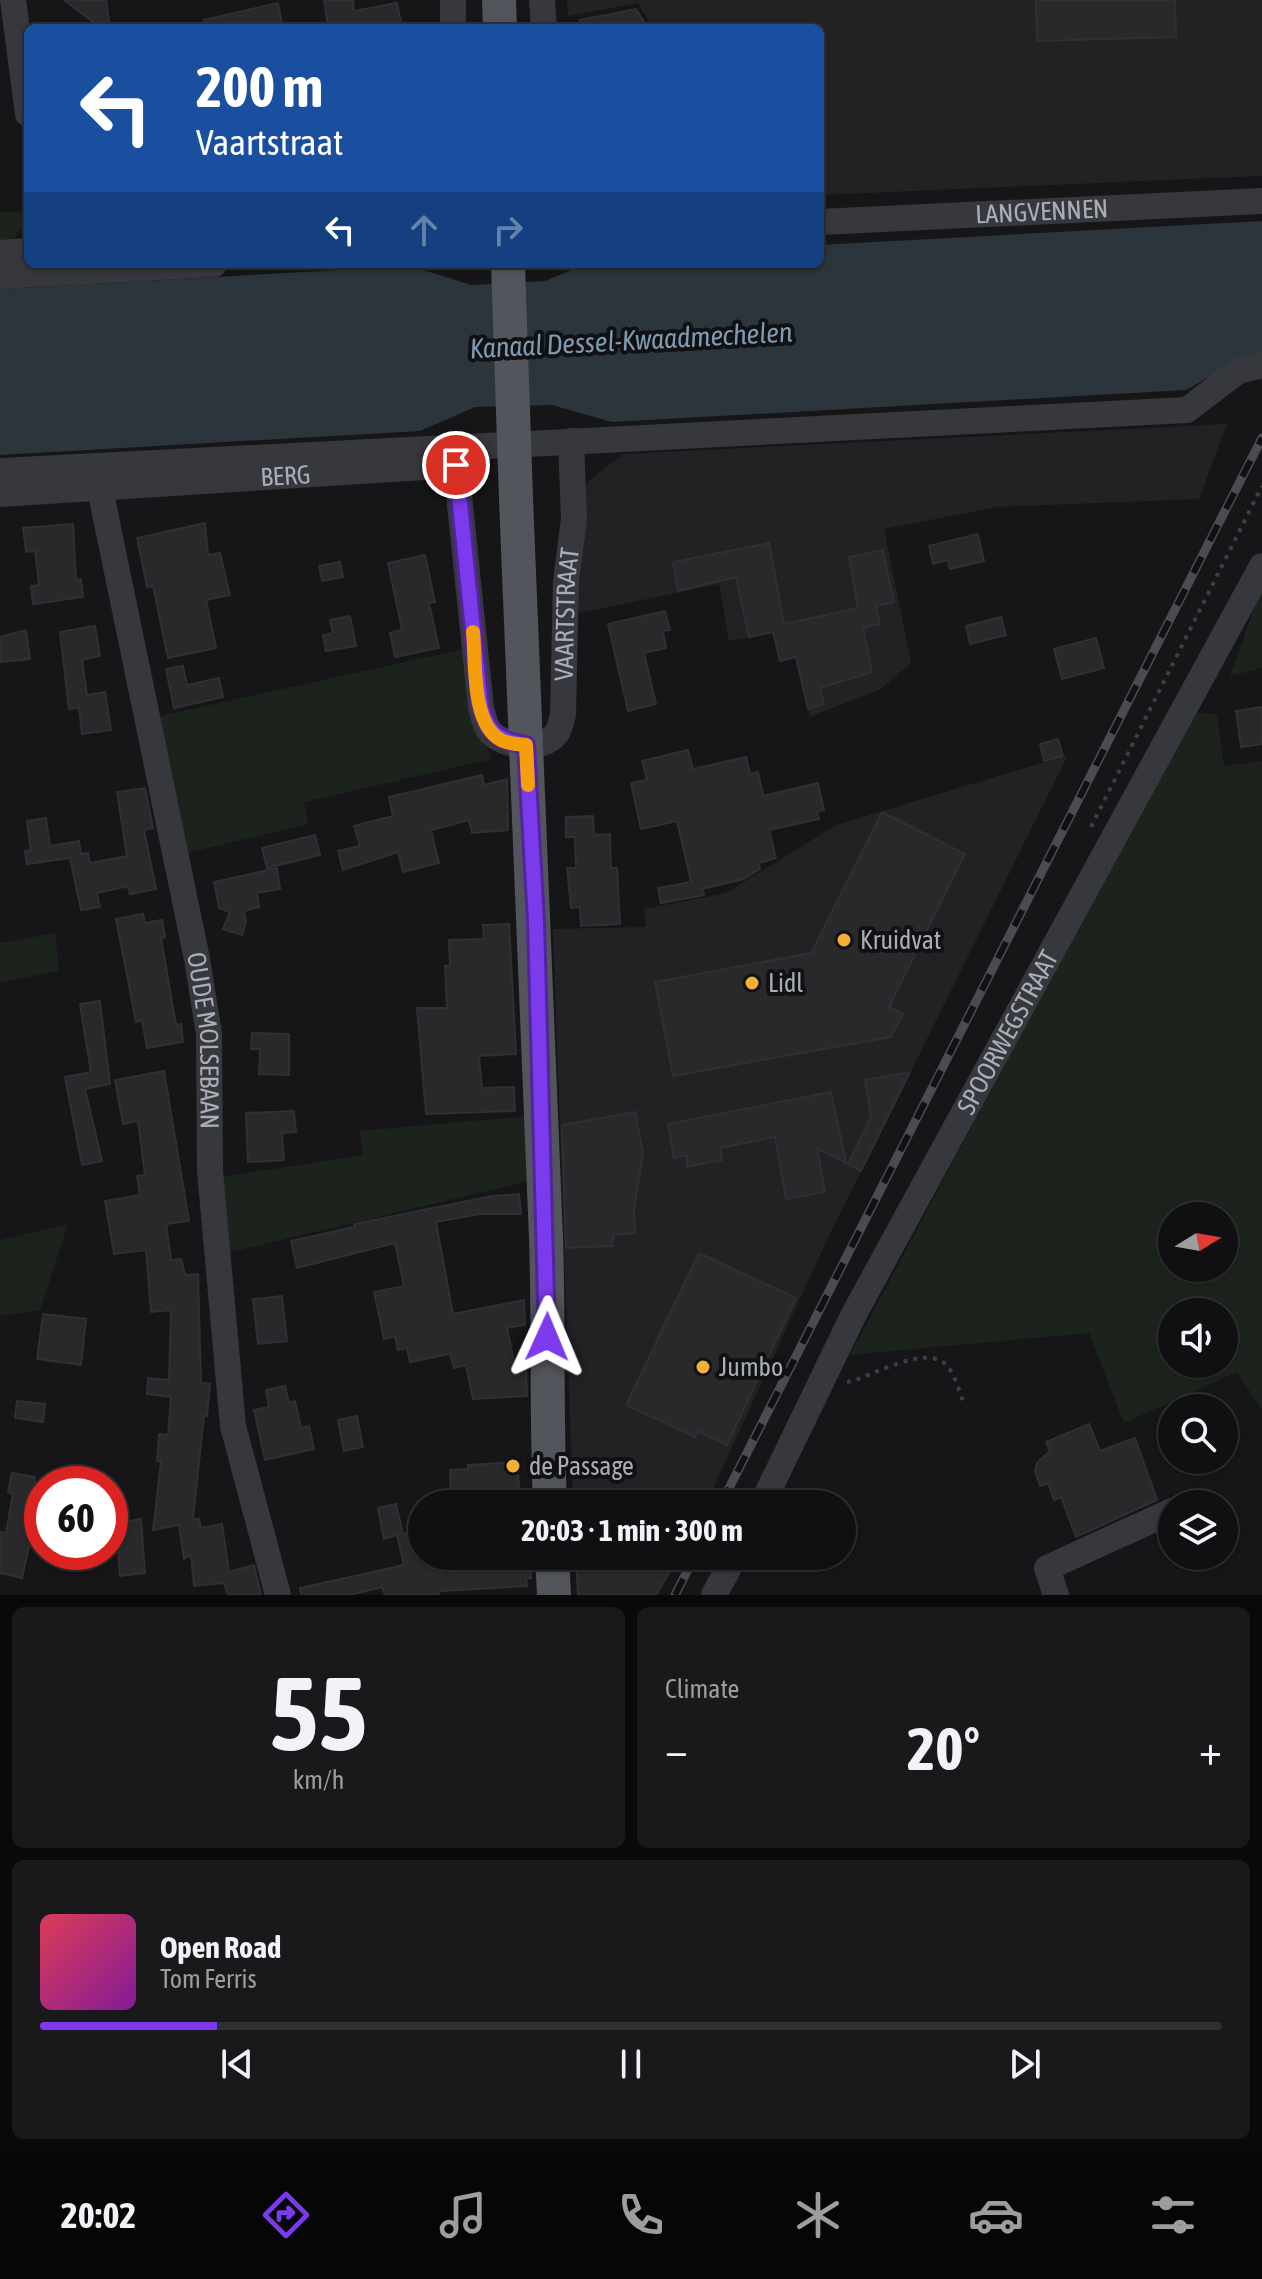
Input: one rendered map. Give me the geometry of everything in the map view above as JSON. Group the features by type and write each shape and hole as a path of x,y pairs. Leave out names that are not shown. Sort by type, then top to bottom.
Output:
{"main road":[{"path":"499,0 500,24"},
{"name":"VAARTSTRAAT","path":"508,268 526,745 536,921 548,1297 545,1394 549,1490"},
{"path":"553,1570 554,1595"}],"street":[{"path":"13,0 24,84"},
{"path":"453,0 453,24"},
{"path":"542,0 544,24"},
{"name":"LANGVENNEN","path":"824,222 1262,201"},
{"path":"0,253 24,251"},
{"path":"0,276 143,268"},
{"name":"BERG","path":"0,494 100,489 455,456 1187,410 1238,371 1262,365"},
{"name":"VAARTSTRAAT","path":"526,745 546,741 557,734 563,715 566,581 574,519 571,450"},
{"path":"0,471 455,456 481,707 488,730 502,741 526,745"},
{"name":"OUDE MOLSEBAAN","path":"100,489 197,959 209,1034 210,1171 233,1426 278,1595"},
{"name":"SPOORWEGSTRAAT","path":"769,1490 854,1314 1262,566"},
{"path":"1056,1595 1047,1568 1158,1517"},
{"path":"714,1595 727,1570"}],"path":[{"path":"821,1387 867,1378 907,1359 930,1357 947,1365 963,1401"}],"shaded area":[{"path":"567,0 1262,0 1262,176 824,195 824,24 651,24 638,3 568,16"},
{"path":"0,212 21,212 23,217 21,229 9,243 0,244"},
{"path":"1227,424 1199,499 997,507 884,529 911,663 881,689 810,717 789,629 729,641 719,584 575,614 586,483 623,454"},
{"path":"1262,593 1262,668 1230,676 1256,603"},
{"path":"464,649 481,734 492,759 304,802 308,824 187,853 160,716"},
{"path":"1192,713 1217,714 1224,766 1262,761 1262,1410 1238,1374 1238,1298 1158,1298 1158,1378 1224,1378 1188,1394 1158,1394 1158,1408 1124,1423 1089,1333 850,1355"},
{"path":"1068,755 827,1240 712,1490 573,1490 553,929 646,927 644,909 726,893 836,825"},
{"path":"55,933 59,971 0,982 0,943"},
{"path":"528,1116 529,1181 227,1253 221,1177 363,1155 360,1131"},
{"path":"68,1224 40,1310 0,1316 0,1240"}],"water":[{"name":"Kanaal Dessel-Kwaadmechelen","path":"1262,221 1262,357 1242,358 1186,390 612,422 552,405 475,407 420,431 0,455 0,289 375,268 417,268 471,285 545,281 576,268 824,268 824,245"}],"building":[{"path":"64,0 106,0 109,24 96,24"},
{"path":"324,0 353,0 354,11 397,3 401,24 328,24"},
{"path":"1036,0 1175,0 1176,37 1037,41"},
{"path":"278,3 282,24 204,24 204,20"},
{"path":"636,9 645,24 580,24 580,20"},
{"path":"205,523 208,555 220,553 230,595 206,600 216,648 168,658 153,586 147,587 137,538"},
{"path":"73,524 76,580 81,579 83,597 33,604 31,586 39,585 35,551 26,552 23,528"},
{"path":"978,534 984,561 950,569 948,560 933,564 929,546"},
{"path":"769,543 784,624 858,608 849,557 883,550 894,602 876,606 880,624 863,628 872,672 820,688 824,704 808,709 796,657 780,661 773,632 749,637 736,577 678,591 673,562"},
{"path":"425,555 435,602 429,603 439,648 395,657 390,633 402,630 388,563"},
{"path":"340,562 343,577 322,581 319,566"},
{"path":"665,611 670,630 663,631 666,648 644,653 656,704 628,711 608,624"},
{"path":"350,616 356,646 326,651 323,635 333,633 330,620"},
{"path":"1001,617 1006,635 970,644 966,626"},
{"path":"95,626 100,656 82,660 87,695 105,692 111,730 82,734 79,708 69,709 60,632"},
{"path":"26,630 30,659 0,662 0,637"},
{"path":"1096,638 1104,668 1062,679 1054,649"},
{"path":"183,666 187,685 219,678 223,697 174,708 166,669"},
{"path":"1262,707 1262,744 1241,747 1236,711"},
{"path":"1058,739 1063,756 1044,761 1040,744"},
{"path":"688,750 693,769 746,757 750,774 758,772 763,796 818,783 824,810 817,812 819,819 769,830 776,858 759,863 760,869 744,879 702,889 704,895 661,903 658,888 691,882 677,821 641,829 631,783 647,780 642,761"},
{"path":"482,775 484,785 507,779 508,830 472,833 469,820 431,830 439,863 403,872 398,852 343,870 338,851 360,846 354,826 393,816 389,797"},
{"path":"145,788 153,828 144,830 156,889 130,894 128,886 97,893 100,907 81,910 70,858 27,864 25,851 31,850 27,821 46,818 50,846 79,841 81,854 88,853 90,863 127,856 117,792"},
{"path":"882,812 965,854 889,1007 903,1014 891,1037 673,1076 655,982 811,953"},
{"path":"593,816 594,835 610,834 611,868 617,868 620,924 581,926 580,907 571,908 567,868 576,868 575,837 566,837 566,817"},
{"path":"315,835 320,855 267,868 262,848"},
{"path":"277,868 280,889 257,893 259,907 244,911 246,922 242,935 223,929 230,912 219,908 214,882"},
{"path":"143,914 145,923 162,920 165,937 161,938 176,1025 181,1024 183,1042 147,1048 142,1020 136,1022 116,919"},
{"path":"509,924 516,1054 479,1056 482,1088 514,1087 515,1111 426,1114 417,1008 447,1008 445,966 450,965 449,940 484,939 483,925"},
{"path":"100,1001 110,1084 85,1089 102,1161 82,1165 65,1077 91,1072 80,1004"},
{"path":"252,1033 289,1034 289,1075 259,1074 260,1049 251,1049"},
{"path":"164,1071 189,1221 166,1224 171,1260 181,1259 185,1275 198,1274 201,1383 210,1384 193,1519 199,1519 201,1528 222,1524 229,1572 254,1565 261,1595 228,1595 224,1583 194,1586 191,1555 184,1559 179,1525 153,1530 161,1461 157,1461 159,1434 168,1435 171,1397 147,1394 148,1378 169,1380 171,1310 151,1312 146,1250 114,1254 105,1201 140,1195 137,1176 145,1175 138,1121 123,1124 115,1080"},
{"path":"910,1072 861,1171 848,1164 871,1116 865,1080"},
{"path":"831,1092 846,1163 817,1148 825,1192 786,1199 775,1137 720,1148 722,1160 687,1167 687,1155 674,1158 668,1124"},
{"path":"294,1111 296,1132 282,1133 284,1160 248,1162 246,1113"},
{"path":"635,1112 643,1153 634,1210 635,1233 614,1235 612,1246 566,1248 562,1125"},
{"path":"519,1194 521,1214 480,1214 436,1222 453,1314 524,1300 525,1325 507,1328 515,1367 526,1366 527,1396 473,1399 466,1365 454,1368 450,1354 410,1362 407,1348 398,1350 395,1336 384,1339 374,1292 404,1286 395,1243 297,1268 291,1241 354,1227 354,1224 492,1196"},
{"name":"Jumbo","path":"699,1253 796,1298 727,1445 697,1431 695,1437 626,1405"},
{"path":"282,1296 287,1341 258,1344 253,1299"},
{"path":"43,1314 86,1319 81,1365 37,1359"},
{"path":"285,1386 289,1403 295,1401 301,1428 309,1426 314,1449 265,1460 254,1410 269,1407 266,1390"},
{"path":"17,1401 45,1404 43,1422 15,1418"},
{"path":"357,1416 363,1447 344,1451 338,1420"},
{"path":"1089,1424 1100,1451 1135,1438 1157,1500 1076,1537 1061,1497 1054,1500 1048,1483 1040,1486 1035,1471 1037,1463 1050,1451 1046,1442"},
{"path":"517,1462 519,1490 451,1490 450,1470 468,1469 468,1465"},
{"path":"12,1473 24,1475 22,1578 0,1573 0,1532 6,1533 13,1494 8,1492"},
{"path":"396,1504 403,1534 408,1533 408,1570 530,1570 531,1578 526,1579 527,1586 440,1591 439,1595 385,1595 382,1587 350,1595 301,1595 300,1588 404,1565 397,1535 384,1539 378,1508"},
{"path":"141,1519 145,1573 120,1576 120,1570 128,1570 128,1521"},
{"path":"577,1570 671,1570 656,1595 578,1595"}],"railway":[{"path":"728,1490 1262,438"},
{"path":"675,1595 688,1570"}],"slow traffic":[{"path":"473,632 481,707 488,730 502,741 526,745 528,785"}],"place":[{"name":"Kruidvat","path":"844,940"},
{"name":"Lidl","path":"752,983"},
{"name":"Jumbo","path":"703,1367"},
{"name":"de Passage","path":"513,1466"}],"route":[{"path":"456,465 481,707 488,730 502,741 526,745 536,921 547,1337"}]}
